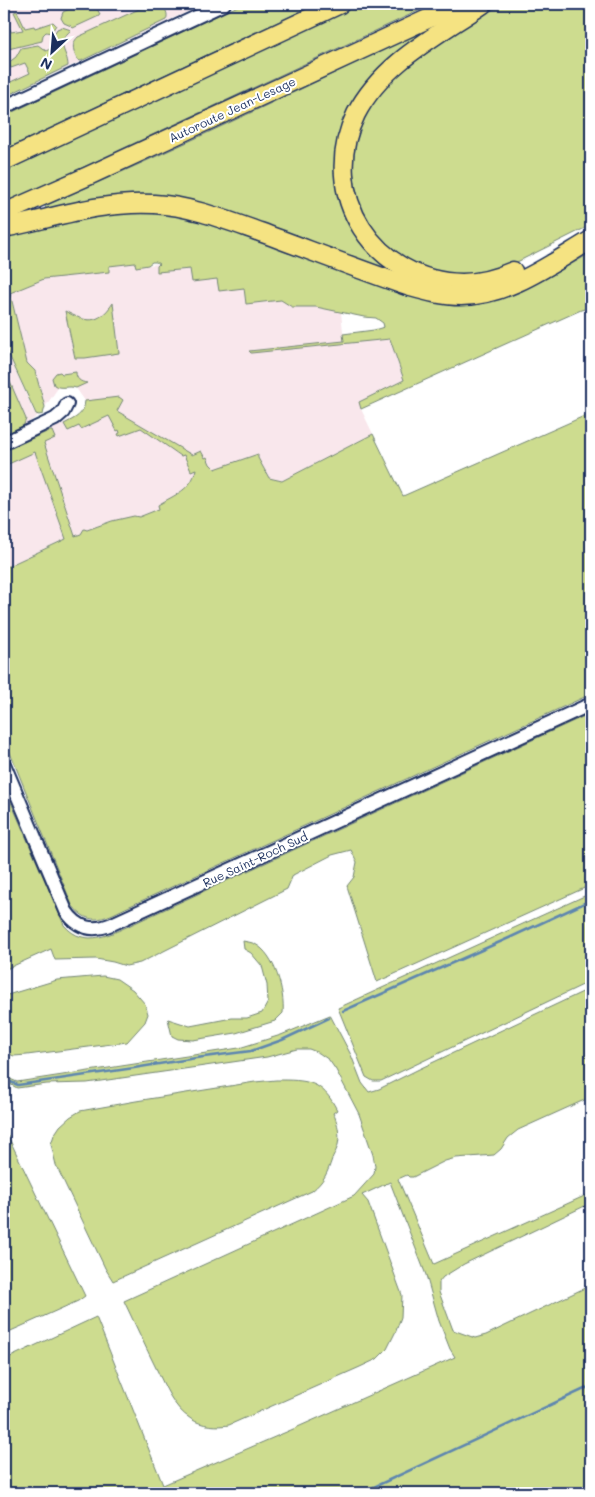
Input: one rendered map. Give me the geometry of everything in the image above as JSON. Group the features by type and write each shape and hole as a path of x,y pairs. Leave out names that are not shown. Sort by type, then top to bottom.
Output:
{"highway":[{"path":"4,161 340,4"},
{"name":"Autoroute Jean-Lesage","path":"4,213 460,4"},
{"path":"483,4 429,39 403,60 376,86 360,107 349,133 344,163 346,189 354,216 372,242 397,264 422,276 450,282 472,283 492,279 591,238"},
{"path":"4,228 100,206 143,204 177,207 224,219 423,290 461,296 492,292 515,284 591,238"}],"street":[{"path":"4,107 224,4"},
{"path":"4,443 55,419 63,412 67,404"},
{"name":"Rue Saint-Roch Sud","path":"4,764 66,911 81,926 99,928 130,916 591,704"}],"shaded area":[{"path":"4,4 190,4 189,11 4,97"},
{"path":"136,263 136,267 157,264 158,272 191,269 244,288 246,304 281,300 292,307 316,307 341,312 344,341 390,339 404,380 359,402 373,434 282,481 269,478 258,458 258,454 215,469 196,468 194,479 188,486 158,505 160,508 139,517 134,516 105,523 63,540 4,568 4,452 76,417 81,414 85,405 85,401 76,388 67,387 58,388 45,407 35,371 27,363 10,293 44,279 109,272 108,266"},
{"path":"4,344 33,410 39,415 19,429 4,436"}],"green space":[{"path":"82,4 107,4 97,9 100,14 99,16 73,28 64,23 61,18 63,12 77,5 76,9 83,6"},
{"path":"150,4 162,4 167,14 166,20 81,61 78,60 73,46 78,37"},
{"path":"242,4 316,4 4,150 4,116"},
{"path":"359,4 433,4 4,203 4,171"},
{"path":"504,4 591,4 591,225 509,266 465,276 442,275 404,260 371,231 353,195 351,175 352,153 358,130 367,108 383,87 427,49"},
{"path":"17,11 25,28 34,26 35,28 53,22 56,25 51,33 46,32 43,35 42,41 4,50 4,32 10,29 11,32 23,30 14,12"},
{"path":"446,19 354,105 351,222 447,291 209,207 47,213 45,206 246,115"},
{"path":"62,27 71,30 63,40 63,48 68,66 4,97 4,85 30,73 25,63 11,68 8,63 16,57 21,48 38,45 46,51 56,46 54,34 57,29"},
{"path":"127,212 150,212 198,218 410,295 450,303 480,303 515,294 591,253 591,315 588,308 581,310 361,409 359,402 404,380 390,339 251,353 249,351 344,341 343,334 384,327 383,323 376,318 316,307 292,307 281,300 246,304 244,288 219,291 217,279 192,282 190,269 157,272 159,264 156,262 136,267 135,263 109,266 109,272 44,279 10,293 27,363 35,371 45,407 43,414 36,414 4,344 4,238 65,222"},
{"path":"113,303 119,353 75,358 65,311 86,320 92,320 102,315"},
{"path":"60,372 62,374 76,372 79,380 87,383 76,388 54,385 52,378 56,373"},
{"path":"8,380 26,419 23,427 4,436 4,381"},
{"path":"119,397 123,400 117,411 192,455 201,451 215,469 258,454 258,458 269,478 282,481 373,434 403,496 591,413 591,694 107,917 93,919 79,913 72,905 4,738 4,568 66,539 35,452 4,466 4,463 9,460 4,460 4,451 52,431 55,438 44,443 75,536 81,534 84,529 87,530 134,516 139,517 159,509 158,505 182,491 194,476 196,469 191,471 184,455 181,456 141,428 119,436 119,430 117,431 109,416 81,429 79,426 68,431 64,424 81,413 85,401"},
{"path":"591,713 591,885 377,982 347,886 354,877 357,862 351,850 332,855 293,875 287,889 140,963 126,966 96,959 55,960 51,949 4,970 4,786 64,925 81,937 99,937 118,931"},
{"path":"591,893 591,981 381,1081 373,1081 366,1077 338,1008"},
{"path":"243,941 254,943 262,949 273,965 280,985 283,1013 275,1021 236,1033 193,1040 178,1039 172,1036 168,1019 190,1026 232,1018 247,1018 262,1013 268,1002 267,985 262,966 251,953 244,949"},
{"path":"103,976 117,979 133,990 145,1004 148,1014 145,1022 127,1042 27,1055 14,1056 4,1052 4,996 57,980"},
{"path":"591,988 591,1097 518,1130 508,1138 501,1149 494,1155 456,1158 445,1161 413,1177 407,1175 398,1179 434,1264 591,1193 591,1203 464,1264 443,1277 439,1282 439,1292 453,1330 475,1338 486,1335 591,1285 591,1493 4,1493 4,1360 96,1317 163,1485 455,1357 439,1321 426,1275 390,1182 362,1195 368,1202 402,1295 401,1317 387,1349 377,1359 229,1425 209,1425 191,1419 179,1409 170,1396 124,1301 354,1196 374,1174 375,1166 359,1114 336,1070 329,1060 319,1053 309,1049 297,1049 267,1057 87,1083 47,1084 17,1088 6,1082 8,1078 17,1082 239,1048 281,1035 330,1015 351,1055 362,1083 369,1092 379,1089"},
{"path":"276,1080 296,1080 319,1087 326,1093 337,1110 333,1113 338,1130 339,1140 337,1149 327,1173 319,1184 312,1191 113,1281 56,1165 51,1144 60,1126 80,1111"},
{"path":"4,1128 85,1296 78,1301 4,1334"}],"waterway":[{"path":"343,1011 591,900"},
{"path":"8,1081 18,1085 251,1051 282,1040 329,1018"},
{"path":"361,1493 591,1386"}]}
